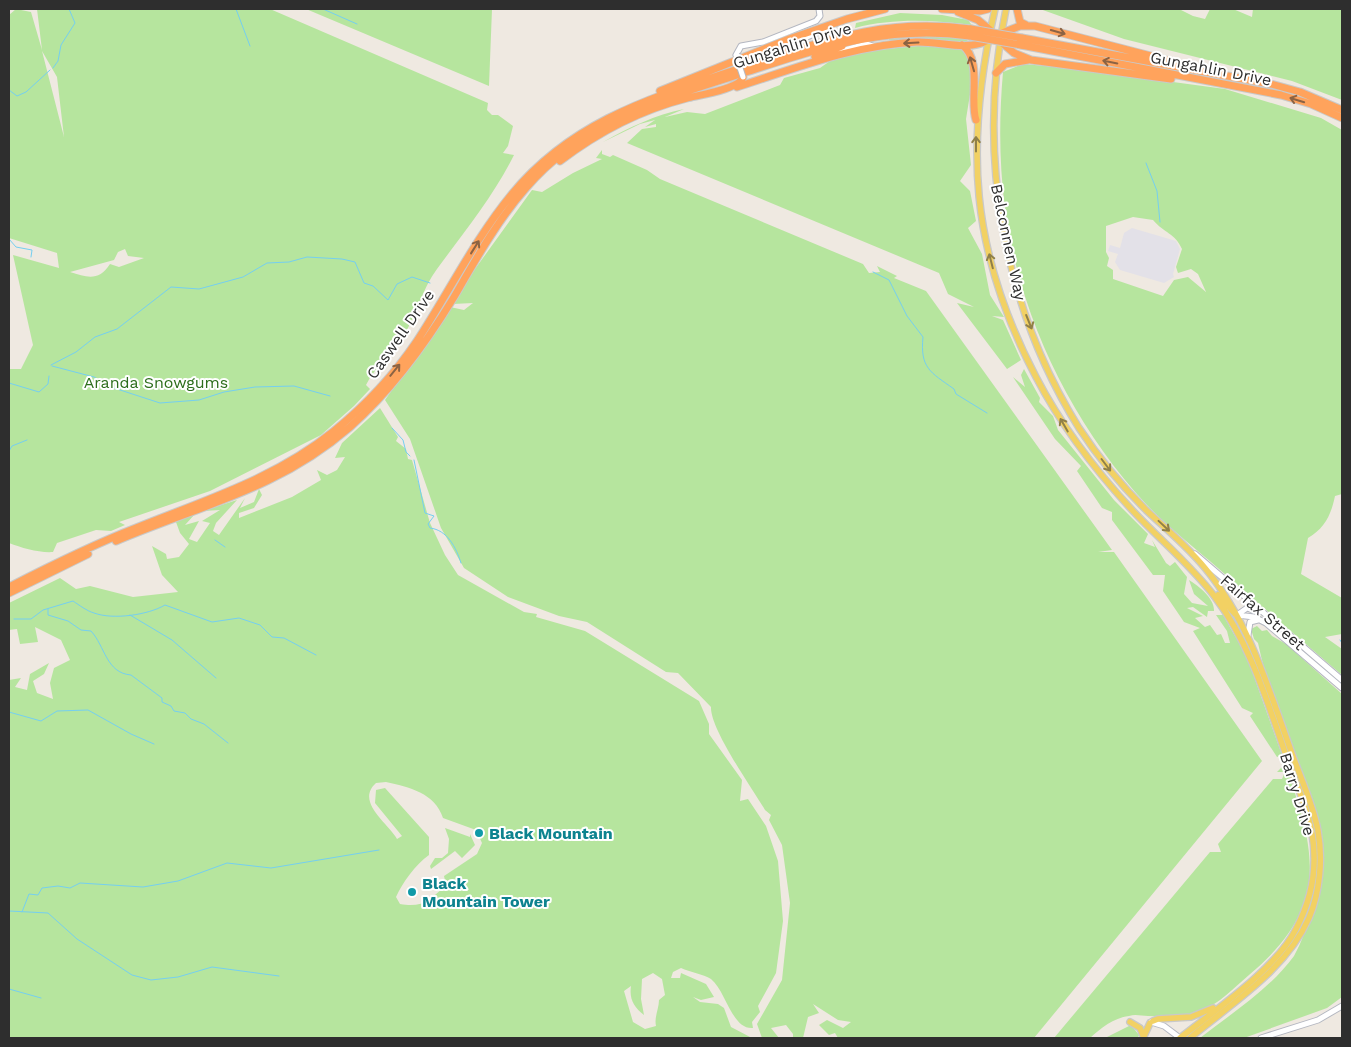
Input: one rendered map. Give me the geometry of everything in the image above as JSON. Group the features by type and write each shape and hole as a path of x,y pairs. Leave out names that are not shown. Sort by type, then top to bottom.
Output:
{"highway":[{"path":"593,125 608,114 668,87 782,42 864,14 885,9"},
{"path":"942,9 980,12 988,9"},
{"path":"1017,9 1019,21 1026,25"},
{"path":"950,10 982,22 990,30"},
{"path":"963,45 975,41 979,32 977,23 968,16"},
{"name":"Gungahlin Drive","path":"593,125 652,98 824,41 879,28 927,25 1021,42 1236,86 1297,100 1342,118"},
{"path":"1018,55 1013,47 1013,38 1016,32 1026,25"},
{"path":"1228,75 1038,26 1014,27 999,37 1018,55 1031,60 1236,86"},
{"path":"764,55 826,36 866,28 879,28"},
{"name":"Gungahlin Drive","path":"482,249 513,204 538,175 571,147 602,126 637,110 821,48 862,38 912,32 970,32"},
{"path":"786,68 862,38"},
{"path":"676,101 720,92 827,58 873,46 918,42 975,46 988,40"},
{"name":"Gungahlin Drive","path":"1021,42 1228,75 1300,92 1342,110"},
{"path":"963,45 968,51 975,78 973,107 976,120"},
{"path":"996,72 1005,64 1031,60"},
{"path":"482,249 527,191 561,160 608,129 676,101 720,90 740,82 743,78"},
{"name":"Caswell Drive","path":"9,587 121,534 252,483 307,451 345,422 378,390 407,354 490,224 514,191 548,158 593,125"},
{"name":"Caswell Drive","path":"60,567 150,528 262,485 326,446 360,418 392,386 454,297 482,249"},
{"path":"9,593 60,567"},
{"path":"9,598 60,567"}],"main road":[{"name":"Belconnen Way","path":"995,9 988,40 976,120 976,168 980,214 994,274 1007,313 1036,376 1069,433 1099,474 1197,575 1217,600"},
{"name":"Belconnen Way","path":"1006,9 999,37 996,72 994,161 1000,211 1023,307 1049,370 1079,428 1108,468 1144,508 1212,576 1237,615"},
{"path":"990,30 999,37"},
{"path":"988,40 999,37"},
{"path":"1151,529 1188,561 1229,609 1237,615 1236,623 1244,644"},
{"name":"Barry Drive","path":"1189,1036 1285,948 1304,912 1314,876 1314,853 1307,814 1255,668 1244,644 1217,600"},
{"name":"Barry Drive","path":"1178,1037 1189,1036 1269,972 1289,952 1310,916 1319,877 1318,832 1313,812 1248,635 1237,615"},
{"path":"1144,1038 1151,1022 1158,1019 1191,1017 1227,1000"},
{"path":"1130,1022 1140,1028 1144,1038"}],"street":[{"path":"819,9 820,16 815,21 763,42 742,45 736,54 743,78 750,80 843,50 867,44 873,46"},
{"path":"739,62 764,55 864,14"},
{"name":"Fairfax Street","path":"1183,545 1342,680"},
{"path":"1237,615 1242,610 1250,608 1270,619"},
{"name":"Fairfax Street","path":"1237,615 1261,620 1342,688"},
{"path":"1248,635 1250,622 1261,620"},
{"path":"1262,1038 1318,1020 1342,1006"},
{"path":"1151,1022 1178,1037"}],"shaded area":[{"path":"1132,228 1176,241 1180,249 1173,274 1174,277 1164,283 1120,270 1115,262 1118,254 1108,251 1110,245 1120,248 1124,233"}],"green space":[{"name":"Aranda Snowgums","path":"16,9 31,12 42,50 37,9 270,9 488,103 487,110 492,115 498,115 513,126 508,146 503,153 514,155 506,170 478,214 437,269 403,337 370,378 366,385 370,389 354,406 321,435 210,491 119,522 125,525 111,531 96,530 57,543 53,552 31,550 9,543 9,369 21,369 33,345 13,255 59,268 57,253 9,238 9,15","holes":["42,51 57,77 64,137","125,249 128,256 144,258 119,267 110,264 102,273 93,277 70,272 114,260 118,252"]},
{"path":"306,9 492,9 489,86"},
{"path":"1040,9 1179,9 1193,16 1205,19 1210,9 1233,9 1252,17 1253,9 1342,9 1342,100 1292,81 1124,39"},
{"path":"900,13 942,15 968,20 972,25 899,21 855,28 856,23"},
{"path":"972,25 974,28 972,38 963,43 944,40 889,40 889,37 927,35 970,39"},
{"path":"928,45 958,47 966,52 973,76 966,119 971,165 960,181 970,191 976,221 968,228 982,254 990,295 1004,317 992,316 1003,320 1021,360 1007,369 957,303 974,307 948,294 939,273 627,143 642,129 656,127 656,124 645,127 655,120 640,124 603,142 643,122 673,112 684,109 665,117 687,112 705,114 780,85 784,78 820,68 830,61 866,51"},
{"path":"1023,64 1069,68 1225,89 1321,118 1342,130 1342,494 1335,496 1323,525 1308,538 1301,574 1342,598 1342,634 1325,637 1342,649 1342,675 1154,513 1119,473 1073,404 1036,328 1012,248 1005,208 1001,157 1000,123 1003,72","holes":["1133,217 1153,220 1173,236 1182,249 1176,267 1178,273 1191,269 1198,274 1206,292 1188,277 1174,280 1163,296 1113,279 1113,270 1107,266 1109,258 1106,252 1106,226"]},
{"path":"602,150 602,154 610,157 613,155 647,170 660,179 863,264 869,273 880,272 877,266 897,276 894,278 926,291 1112,550 1098,552 1114,552 1262,761 1034,1038 838,1038 835,1033 829,1035 819,1025 827,1020 843,1028 851,1022 838,1020 813,1004 819,1013 808,1017 803,1038 793,1038 793,1034 786,1025 771,1028 779,1038 762,1038 757,1024 782,980 790,903 782,845 769,820 771,815 765,810 724,743 712,717 711,707 678,673 666,672 587,622 559,616 508,597 464,568 441,528 410,439 385,400 450,307 464,310 473,303 453,304 475,269 532,190 542,192 573,173 602,159 596,158"},
{"path":"1024,369 1040,398 1039,402 1053,416 1058,430 1114,500 1148,534 1144,543 1155,547 1152,540 1166,563 1170,566 1175,562 1187,577 1184,594 1192,603 1208,606 1194,594 1189,580 1202,589 1212,602 1214,611 1208,611 1207,617 1193,607 1187,608 1203,616 1195,618 1205,627 1210,625 1217,635 1221,634 1225,643 1230,643 1227,631 1216,615 1223,615 1247,657 1282,755 1277,757 1250,716 1253,713 1242,708 1193,631 1200,628 1184,622 1163,591 1165,575 1153,575 1112,520 1112,512 1102,508 1077,471 1081,466 1055,439 1013,377 1025,387 1021,375"},
{"path":"380,408 398,437 396,441 406,449 408,459 412,460 430,523 445,555 458,575 524,612 537,614 536,617 585,631 699,701 709,724 709,734 742,780 740,801 748,799 766,826 778,861 783,921 776,973 758,1006 760,1012 752,1022 753,1028 746,1027 734,1017 721,992 711,979 681,968 673,972 671,978 680,978 681,973 706,984 714,997 701,1000 693,997 700,1002 718,1004 724,1008 731,1027 752,1038 9,1038 9,680 21,678 15,687 27,690 30,674 49,663 44,674 33,681 37,693 53,699 50,683 54,668 70,660 61,640 35,627 38,642 20,644 17,629 9,630 9,603 60,578 76,589 90,586 133,597 178,592 162,575 152,546 166,554 167,559 179,557 189,544 180,533 176,522 195,514 185,525 199,521 189,539 197,542 210,523 202,521 220,510 203,511 237,500 216,523 213,531 219,535 245,498 240,508 254,502 259,489 262,495 254,508 239,513 239,518 292,497 321,480 317,470 327,475 337,470 345,457 335,458 342,443","holes":["386,782 412,789 428,797 439,809 443,818 476,830 482,843 477,854 444,876 446,885 426,902 420,904 400,904 396,897 410,874 429,855 429,837 385,788 376,790 375,803 402,836 397,839 375,812 369,798 371,790 376,783","653,973 662,979 665,995 659,1000 656,1026 645,1029 633,1022 624,991 631,986 633,1002 644,1015 641,999 642,979"]},
{"path":"1257,626 1262,631 1267,630 1272,636 1286,644 1342,694 1342,997 1327,1008 1244,1038 1200,1038 1262,990 1294,956 1310,917 1316,878 1313,839 1306,800 1268,682 1258,643 1254,639 1251,629"},
{"path":"1285,764 1304,825 1309,852 1309,878 1304,902 1293,926 1275,950 1226,995 1213,1005 1200,1011 1174,1016 1131,1015 1113,1021 1090,1038 1054,1038 1210,852 1221,852 1218,844 1273,779 1282,779 1285,772 1277,772"},
{"path":"445,828 470,837 470,834 475,845 462,858 455,851 431,869 430,866 435,858 442,858 448,853 449,839"},
{"path":"1131,1025 1139,1035 1138,1038 1105,1038"}],"waterway":[{"path":"53,68 58,61 61,45 75,23 69,9"},
{"path":"236,9 250,46"},
{"path":"323,9 357,24"},
{"path":"9,90 17,96 26,92 50,70"},
{"path":"1146,163 1157,191 1160,222"},
{"path":"9,239 16,247 32,250 31,257"},
{"path":"51,365 76,352 95,337 117,329 171,287 199,289 243,277 267,263 289,262 307,257 342,259 355,262 364,283 373,286 388,300 397,284 412,277 430,283"},
{"path":"873,272 889,280 907,316 923,337 923,356 928,368 954,389 956,394 987,413"},
{"path":"52,366 94,377 114,388 160,403 199,400 224,392 255,387 294,386 330,396"},
{"path":"9,383 39,392 48,384 49,376"},
{"path":"392,428 403,440 406,452 410,456"},
{"path":"9,451 12,446 27,440"},
{"path":"414,460 425,513 434,516 428,524 430,528 436,529 450,540 461,563"},
{"path":"215,540 225,547"},
{"path":"14,619 31,619 43,610 73,601 91,612 111,616 140,614 165,605 212,622 239,618 260,625 272,637 284,638 316,655"},
{"path":"48,609 48,615 68,621 81,630 91,631 116,669 131,675 162,698 162,702 171,706 174,711 185,713 191,719 204,724 228,743"},
{"path":"130,615 172,640 216,678"},
{"path":"9,712 41,721 57,711 88,710 131,734 154,744"},
{"path":"22,912 29,894 38,895 42,888 58,886 70,888 80,883 143,887 178,881 227,863 271,868 379,850"},
{"path":"9,911 48,913 77,939 132,975 151,980 178,977 212,967 279,976"},
{"path":"9,989 41,998"}],"place":[{"name":"Black Mountain","path":"479,833"},
{"name":"Black Mountain Tower","path":"412,892"}]}
